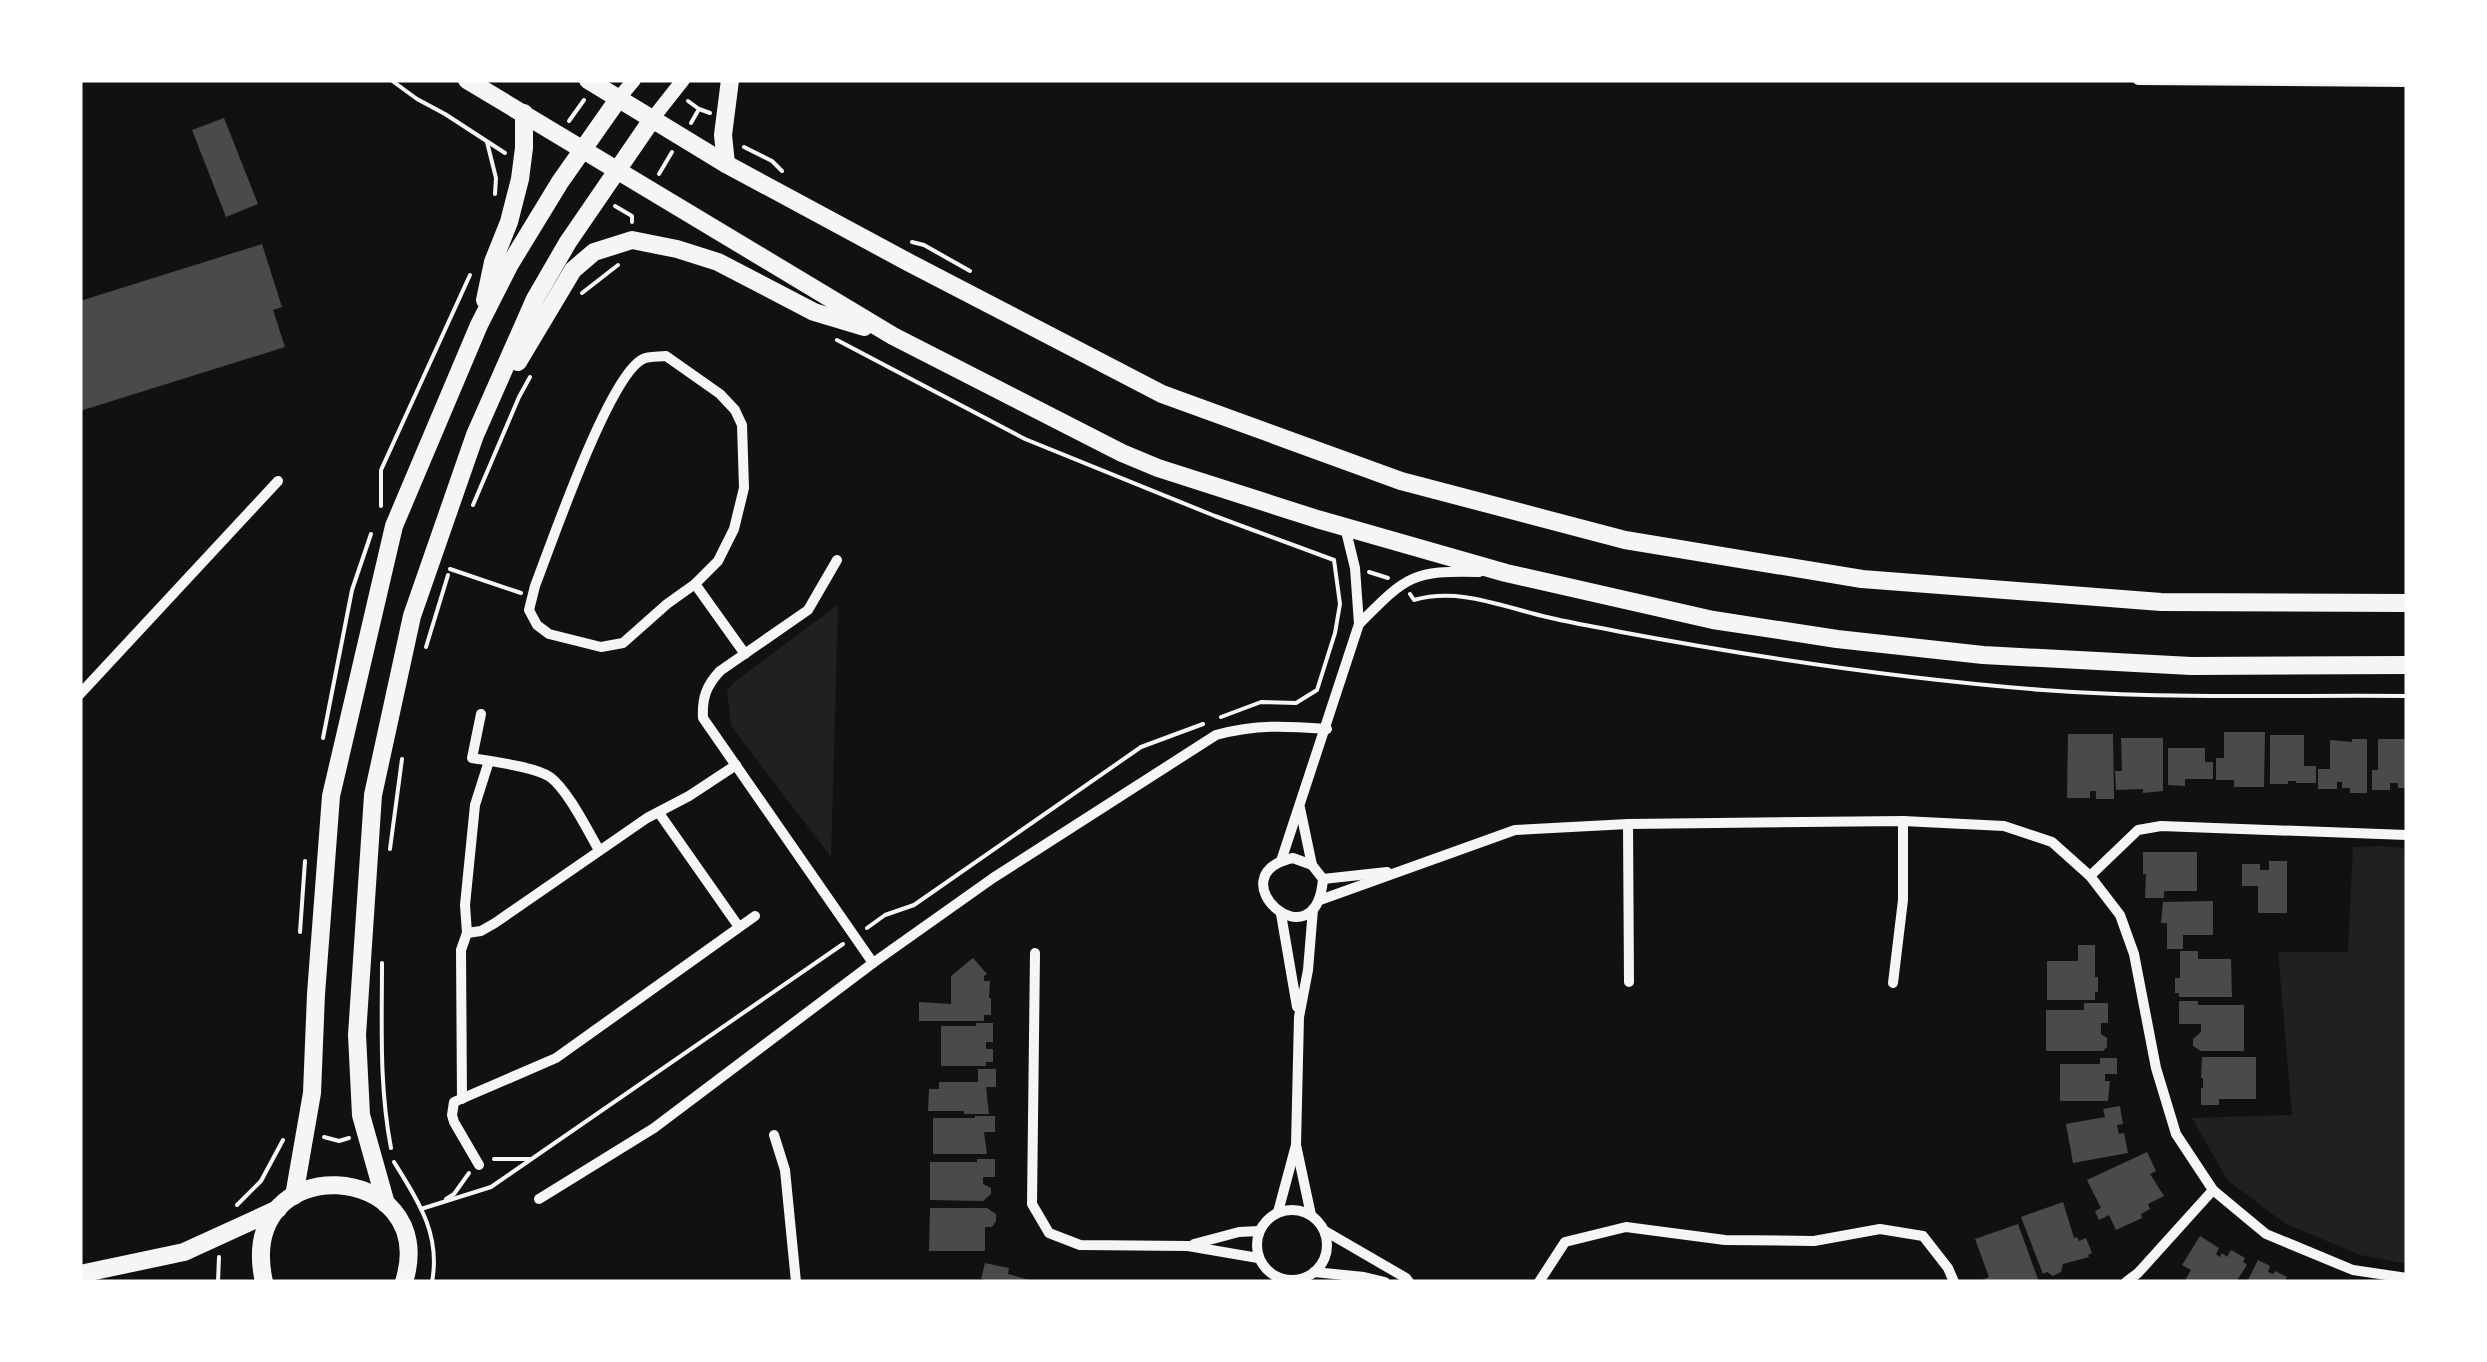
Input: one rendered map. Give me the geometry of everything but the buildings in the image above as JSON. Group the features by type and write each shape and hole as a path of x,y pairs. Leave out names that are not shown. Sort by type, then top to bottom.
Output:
{"main road":[{"path":"467,80 893,336 1140,461 1345,527 1506,572 1713,620 1838,639 1983,655 2191,666 2407,665"},
{"path":"588,80 726,164 1162,394 1401,480 1625,540 1862,579 2161,602 2407,602"},
{"path":"726,164 723,135 730,80"},
{"path":"294,1196 312,1094 332,796 394,526 510,264 560,182 619,98"},
{"path":"480,325 493,262 510,222 520,178 524,114"},
{"path":"386,1204 362,1115 357,1035 373,795 412,616 475,435 535,299 568,242 653,118"},
{"path":"475,435 573,270 594,252 632,240 677,248 718,262 814,312 893,336"},
{"path":"80,1274 184,1252 279,1208 312,1187 332,1184 370,1192 400,1222 408,1244 409,1268 404,1282"},
{"path":"264,1282 261,1244 279,1208"}],"street":[{"path":"619,98 634,80"},
{"path":"653,118 683,80"},
{"path":"2138,80 2407,82"},
{"path":"666,356 720,394 742,426 744,488 734,530 718,561 694,584 623,643 601,647 549,634 537,625 529,610 598,426 624,376 643,358 666,356"},
{"path":"80,694 278,481"},
{"path":"1282,861 1359,624 1355,568 1345,527"},
{"path":"838,560 808,610 708,683 702,699 703,718 873,963"},
{"path":"1359,624 1396,587 1417,574 1506,572"},
{"path":"694,584 745,654"},
{"path":"481,714 472,758 550,777 599,850"},
{"path":"539,1199 654,1128 993,878 1216,735 1270,725 1326,729"},
{"path":"462,1099 461,950 467,933 465,904 475,804 489,761"},
{"path":"467,933 495,923 647,818 736,765"},
{"path":"1300,806 1312,865 1324,879"},
{"path":"659,813 739,928"},
{"path":"1312,865 1292,858 1272,867 1264,888 1272,908 1292,917 1304,915 1316,905 1398,870 1515,830 1628,824 1904,821 2004,826 2052,842 2090,876 2120,915 2134,954 2156,1068 2176,1134 2212,1190 2266,1234 2353,1270 2407,1278"},
{"path":"1893,983 1904,900 1904,821"},
{"path":"1628,824 1629,982"},
{"path":"2090,876 2138,830 2161,826 2407,835"},
{"path":"1324,879 1398,870"},
{"path":"1311,1215 1296,1144 1299,1017 1316,905 1324,879"},
{"path":"1282,914 1299,1017"},
{"path":"478,1165 452,1115 454,1102 556,1058 755,916"},
{"path":"1035,953 1032,1204 1049,1233 1080,1246 1188,1246 1258,1258"},
{"path":"774,1135 785,1170 796,1282"},
{"path":"1278,1212 1296,1144"},
{"path":"2126,1282 2212,1190"},
{"path":"1386,1282 1364,1277 1278,1280 1258,1258 1259,1231 1278,1212 1302,1210 1324,1231 1408,1282"},
{"path":"1539,1282 1565,1242 1626,1227 1743,1240 1814,1242 1880,1229 1923,1236 1954,1282"},
{"path":"1188,1246 1259,1231"},
{"path":"1307,1277 1322,1263 1326,1252 1324,1231"}],"path":[{"path":"700,110 724,118"},
{"path":"739,144 772,160 782,172"},
{"path":"900,238 924,245 975,274"},
{"path":"580,294 622,263"},
{"path":"421,1208 491,1187 885,915 914,906 1141,748 1261,702 1296,703 1317,690 1340,604 1334,560 1024,439 832,338"},
{"path":"470,512 518,396 536,365"},
{"path":"424,654 454,556"},
{"path":"450,569 532,597"},
{"path":"388,865 402,756"},
{"path":"382,947 382,1077 387,1127 394,1162 430,1226 436,1261 432,1282"},
{"path":"305,1131 339,1141 387,1127"}],"shaded area":[{"path":"838,605 831,857 731,726 727,690"},
{"path":"2381,846 2407,851 2407,1264 2360,1255 2286,1224 2228,1181 2192,1118 2292,1115 2278,952 2348,952 2353,847"}]}
